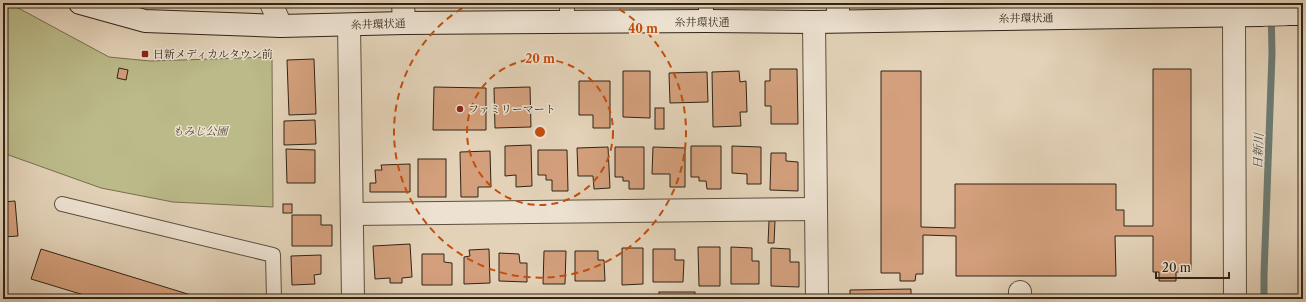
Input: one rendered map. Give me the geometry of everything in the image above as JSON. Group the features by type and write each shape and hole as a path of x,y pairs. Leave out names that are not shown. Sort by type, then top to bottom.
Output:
{"street":[{"name":"糸井環状通","path":"80,3 144,21 281,26 349,25 404,13 706,12 814,22 838,12 1234,16 1293,14"},
{"path":"271,3 281,26"},
{"path":"1234,16 1235,299"},
{"path":"814,22 817,299"},
{"path":"349,25 353,299"},
{"path":"352,214 816,209"}],"lane":[{"path":"62,204 273,255 274,299"}],"green space":[{"name":"もみじ公園","path":"3,3 9,3 109,57 150,61 272,57 273,207 173,202 101,188 3,153"}],"building":[{"path":"314,59 316,114 289,115 287,60"},
{"path":"119,68 128,70 126,80 117,78"},
{"path":"770,69 797,69 798,124 771,124 771,106 765,106 765,81 770,81"},
{"path":"1153,69 1191,69 1191,272 1176,272 1176,281 1159,281 1159,272 1153,272 1153,236 1115,236 1116,276 956,276 956,236 923,235 923,274 916,274 915,281 900,281 900,273 881,273 881,71 921,71 921,227 955,228 955,184 1116,184 1116,210 1124,210 1124,226 1153,226"},
{"path":"623,71 650,71 650,118 623,117"},
{"path":"739,71 740,82 746,81 747,112 740,112 741,126 713,127 712,72"},
{"path":"707,72 708,102 670,103 669,73"},
{"path":"579,81 610,81 610,128 593,128 593,115 579,115"},
{"name":"ファミリーマート","path":"434,87 486,88 486,130 433,130"},
{"path":"530,87 531,127 495,128 494,88"},
{"path":"655,108 664,108 664,129 655,129"},
{"path":"315,120 316,144 284,145 284,121"},
{"path":"531,145 532,186 516,187 516,175 505,176 505,146"},
{"path":"691,146 721,146 721,189 707,189 706,181 699,181 699,177 691,177"},
{"path":"732,146 761,147 761,184 747,184 747,174 732,173"},
{"path":"608,147 610,188 594,189 593,176 578,176 577,148"},
{"path":"615,147 644,147 644,189 629,189 629,181 623,181 623,177 615,177"},
{"path":"653,147 685,148 685,187 670,187 670,174 652,174"},
{"path":"286,149 315,150 315,183 287,183"},
{"path":"538,150 567,150 568,191 552,191 552,180 546,180 546,175 538,175"},
{"path":"490,151 491,187 478,187 478,197 461,197 460,152"},
{"path":"771,153 786,153 786,161 798,162 798,191 770,190"},
{"path":"418,159 446,159 446,197 418,197"},
{"path":"410,164 410,192 370,192 370,183 376,183 375,170 382,170 381,165"},
{"path":"15,201 18,236 3,237 3,202"},
{"path":"283,204 292,204 292,213 283,213"},
{"path":"292,215 321,215 321,225 332,225 332,246 292,246"},
{"path":"769,221 775,221 774,243 768,243"},
{"path":"410,244 412,277 402,278 402,283 390,283 390,278 375,279 373,246"},
{"path":"698,247 720,247 720,286 699,286"},
{"path":"731,247 752,248 752,261 759,261 759,284 731,284"},
{"path":"622,248 643,248 643,284 622,285"},
{"path":"771,248 790,249 790,262 799,262 799,287 771,286"},
{"path":"41,249 204,299 97,299 31,279"},
{"path":"489,249 490,283 464,284 464,257 470,256 469,250"},
{"path":"653,249 675,249 675,260 684,260 683,282 653,282"},
{"path":"544,251 566,251 565,284 543,284"},
{"path":"575,251 598,251 598,260 604,260 605,281 575,281"},
{"path":"499,253 519,254 520,263 527,263 527,282 499,281"},
{"path":"422,254 444,254 444,262 452,263 452,285 422,285"},
{"path":"321,255 321,274 314,275 315,284 292,285 291,256"},
{"path":"911,289 911,299 850,299 850,290"},
{"path":"659,292 695,292 695,299 659,299"},
{"path":"1121,296 1141,296 1141,299 1121,299"},
{"path":"321,297 341,297 341,299 321,299"}],"waterway":[{"name":"日新川","path":"1264,299 1272,54 1271,3"}],"place":[{"name":"日新メディカルタウン前","path":"145,54"},
{"name":"ファミリーマート","path":"460,109"}]}
